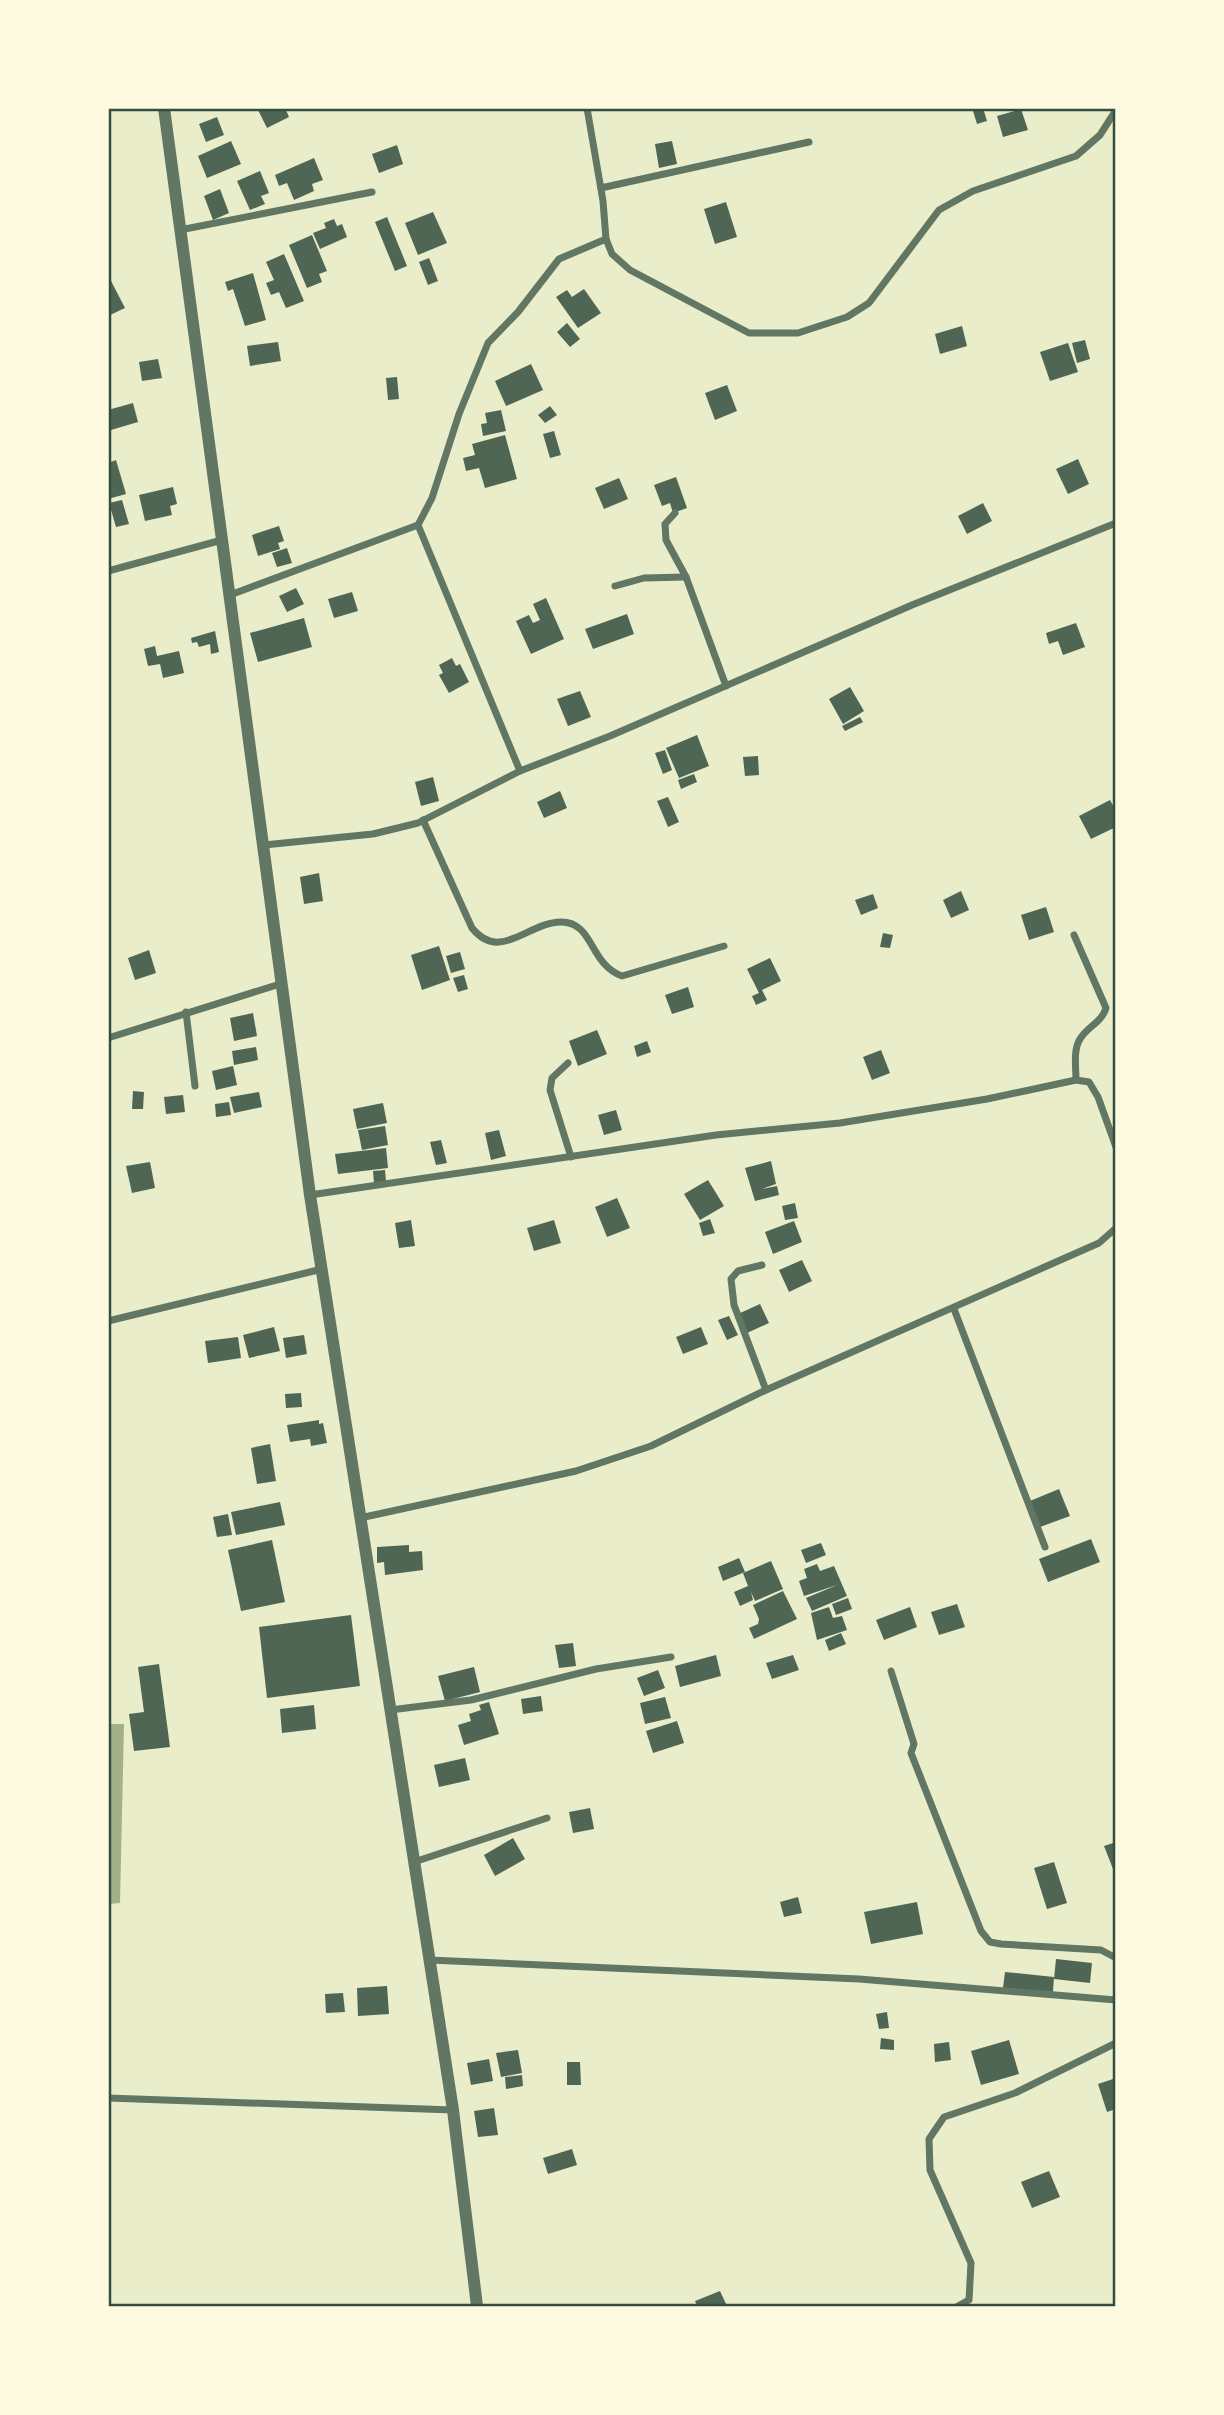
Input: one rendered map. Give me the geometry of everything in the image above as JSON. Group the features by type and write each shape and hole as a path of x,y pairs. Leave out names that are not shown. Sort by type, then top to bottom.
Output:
{"street":[{"path":"164,108 310,1195 453,2110 477,2306"},
{"path":"587,108 601,188 606,239 612,254 630,270 749,332 798,333 847,317 869,303 939,209 973,191 1076,156 1100,135 1115,110"},
{"path":"601,188 809,142"},
{"path":"180,230 372,192"},
{"path":"230,595 418,525 432,498 459,414 488,343 559,259 606,239"},
{"path":"675,513 663,530 686,577 726,686"},
{"path":"264,845 373,834 423,820 520,771 912,605 1115,523"},
{"path":"418,525 520,771"},
{"path":"108,571 222,540"},
{"path":"615,586 644,578 686,577"},
{"path":"423,820 472,928 485,941 498,943 560,922 574,925 585,933 598,960 608,971 622,975 724,946"},
{"path":"1074,935 1106,1007 1104,1016 1081,1037 1076,1048 1076,1080"},
{"path":"108,1038 280,984"},
{"path":"186,1012 195,1086"},
{"path":"568,1063 552,1078 550,1090 572,1157"},
{"path":"310,1195 716,1135 840,1123 986,1099 1076,1080 1089,1082 1098,1097 1115,1147"},
{"path":"360,1518 576,1471 651,1446 766,1390 954,1309 1099,1242 1115,1228"},
{"path":"762,1265 738,1271 731,1279 734,1305 766,1390"},
{"path":"108,1321 323,1269"},
{"path":"954,1309 1045,1547"},
{"path":"390,1710 471,1700 596,1669 671,1657"},
{"path":"891,1671 914,1744 911,1753 981,1931 990,1942 1101,1950 1115,1958"},
{"path":"414,1863 547,1818"},
{"path":"429,1960 859,1979 1115,2000"},
{"path":"958,2306 970,2303 971,2263 930,2170 929,2139 944,2117 1015,2093 1115,2043"},
{"path":"108,2098 453,2110"}],"shaded area":[{"path":"109,1724 124,1724 120,1903 109,1904"}],"building":[{"path":"257,108 285,108 289,117 267,128"},
{"path":"972,108 983,108 987,121 977,124"},
{"path":"1021,109 1028,130 1003,137 997,116"},
{"path":"217,117 224,135 206,142 199,124"},
{"path":"231,141 241,164 207,178 198,156"},
{"path":"672,141 677,164 659,168 655,144"},
{"path":"397,145 403,164 379,173 372,154"},
{"path":"314,158 323,180 312,184 314,191 294,200 287,183 279,186 275,175"},
{"path":"260,171 269,193 261,196 265,204 250,210 237,181"},
{"path":"220,189 229,213 213,220 204,196"},
{"path":"726,202 737,237 715,244 704,209"},
{"path":"433,212 447,243 418,255 405,223"},
{"path":"387,217 407,266 395,271 375,222"},
{"path":"334,219 337,226 342,224 347,237 320,249 313,233 326,228 324,223"},
{"path":"312,235 327,271 319,274 322,282 307,288 289,245"},
{"path":"284,254 304,301 286,308 279,292 271,295 266,283 274,280 266,262"},
{"path":"429,258 438,281 428,285 419,262"},
{"path":"253,273 266,320 245,326 233,289 228,291 225,282"},
{"path":"108,275 125,308 108,316"},
{"path":"584,289 601,313 578,328 556,297 567,290 572,297"},
{"path":"567,323 580,339 570,347 557,332"},
{"path":"962,326 967,346 940,354 935,334"},
{"path":"1085,340 1090,359 1077,363 1072,343"},
{"path":"278,342 281,361 250,366 247,346"},
{"path":"1068,343 1078,372 1050,381 1040,352"},
{"path":"158,359 162,378 142,381 139,362"},
{"path":"531,364 543,390 506,406 495,381"},
{"path":"397,377 399,399 388,400 386,378"},
{"path":"727,385 737,411 715,420 705,393"},
{"path":"133,403 138,422 111,430 108,410"},
{"path":"550,406 557,415 545,423 538,415"},
{"path":"501,410 506,431 483,436 481,424 487,423 485,413"},
{"path":"554,431 561,455 550,458 543,434"},
{"path":"505,435 517,479 485,488 479,468 466,471 463,458 475,455 472,444"},
{"path":"1078,459 1089,484 1068,494 1056,469"},
{"path":"116,460 126,494 108,499 108,463"},
{"path":"676,477 687,508 673,513 670,503 662,506 654,485"},
{"path":"619,478 628,499 604,509 595,488"},
{"path":"173,487 177,504 170,506 172,515 145,521 139,495"},
{"path":"122,500 129,524 116,527 109,503"},
{"path":"983,503 992,521 967,534 958,516"},
{"path":"279,526 284,541 278,543 280,549 258,556 252,535"},
{"path":"287,548 292,563 277,567 272,553"},
{"path":"296,588 304,604 287,612 279,596"},
{"path":"352,592 358,611 334,618 328,599"},
{"path":"546,598 564,639 531,654 516,621 529,615 533,623 540,620 533,604"},
{"path":"627,614 634,634 593,649 585,629"},
{"path":"304,618 312,647 258,662 250,633"},
{"path":"1076,623 1085,647 1063,655 1058,641 1049,644 1046,633"},
{"path":"215,631 219,652 211,654 210,644 199,647 197,642 192,643 191,638"},
{"path":"155,646 157,656 179,651 184,673 163,678 160,664 148,666 144,649"},
{"path":"452,658 456,666 460,664 469,682 449,693 439,675 443,673 439,665"},
{"path":"850,687 864,711 843,724 829,699"},
{"path":"580,691 591,717 568,726 557,699"},
{"path":"860,717 863,722 845,731 842,726"},
{"path":"697,735 709,766 679,778 666,748"},
{"path":"665,750 672,770 663,774 655,753"},
{"path":"758,756 759,775 745,776 743,757"},
{"path":"694,774 697,782 681,789 678,780"},
{"path":"433,777 439,801 421,806 415,782"},
{"path":"560,791 567,808 544,818 537,802"},
{"path":"668,797 679,822 668,827 657,801"},
{"path":"1110,800 1116,811 1116,827 1091,839 1079,816"},
{"path":"319,873 323,901 304,904 300,877"},
{"path":"961,891 969,910 951,918 943,900"},
{"path":"873,894 878,908 861,915 855,900"},
{"path":"1046,907 1054,932 1029,940 1021,915"},
{"path":"883,933 893,935 890,948 880,947"},
{"path":"439,946 450,980 422,990 411,955"},
{"path":"149,950 156,973 135,980 128,958"},
{"path":"460,952 465,969 451,973 446,956"},
{"path":"770,958 781,981 762,990 767,1000 756,1005 752,996 759,993 747,969"},
{"path":"464,975 468,989 458,992 453,978"},
{"path":"688,987 694,1007 672,1014 665,995"},
{"path":"253,1013 257,1036 234,1041 230,1018"},
{"path":"597,1030 607,1054 578,1066 569,1041"},
{"path":"647,1041 651,1052 637,1057 634,1046"},
{"path":"256,1047 258,1060 234,1065 232,1051"},
{"path":"881,1050 890,1073 872,1080 863,1057"},
{"path":"233,1066 237,1085 216,1090 212,1071"},
{"path":"133,1091 144,1092 143,1109 132,1109"},
{"path":"259,1092 262,1107 234,1113 230,1097"},
{"path":"183,1095 185,1112 166,1114 164,1097"},
{"path":"229,1102 231,1115 216,1117 215,1104"},
{"path":"383,1103 387,1123 357,1129 353,1109"},
{"path":"616,1110 622,1130 604,1135 598,1115"},
{"path":"385,1126 388,1145 362,1150 358,1130"},
{"path":"499,1130 506,1156 491,1160 485,1133"},
{"path":"441,1140 447,1163 436,1165 430,1142"},
{"path":"386,1148 388,1168 338,1174 335,1154"},
{"path":"771,1161 776,1184 762,1189 777,1186 779,1195 755,1201 745,1168"},
{"path":"150,1162 155,1188 132,1193 126,1166"},
{"path":"385,1170 386,1182 374,1183 373,1171"},
{"path":"708,1180 724,1206 700,1220 684,1194"},
{"path":"617,1198 630,1228 607,1237 595,1207"},
{"path":"795,1203 798,1218 785,1220 782,1206"},
{"path":"710,1219 715,1233 703,1236 699,1223"},
{"path":"411,1220 415,1246 399,1248 395,1223"},
{"path":"554,1220 561,1243 534,1251 527,1228"},
{"path":"794,1221 802,1242 773,1254 765,1232"},
{"path":"802,1260 812,1281 789,1292 779,1270"},
{"path":"760,1304 769,1323 747,1333 738,1314"},
{"path":"729,1316 738,1335 727,1340 718,1320"},
{"path":"274,1327 280,1351 249,1358 243,1335"},
{"path":"701,1327 708,1344 683,1354 676,1337"},
{"path":"304,1335 307,1354 286,1358 283,1338"},
{"path":"238,1337 241,1358 208,1363 205,1341"},
{"path":"301,1393 302,1407 286,1408 285,1394"},
{"path":"319,1420 319,1424 323,1423 327,1443 311,1446 310,1439 290,1442 287,1425"},
{"path":"270,1444 276,1481 257,1484 251,1448"},
{"path":"1059,1489 1070,1516 1040,1527 1030,1501"},
{"path":"280,1502 285,1525 236,1535 231,1512"},
{"path":"228,1514 232,1535 217,1537 213,1517"},
{"path":"1091,1539 1100,1562 1048,1582 1039,1559"},
{"path":"272,1540 285,1602 241,1611 228,1550"},
{"path":"821,1543 826,1555 806,1563 801,1550"},
{"path":"409,1545 409,1552 422,1551 423,1570 385,1575 384,1562 377,1563 377,1547"},
{"path":"739,1558 745,1572 723,1581 718,1567"},
{"path":"771,1561 783,1589 755,1601 751,1592 753,1600 740,1606 734,1592 748,1586 743,1573"},
{"path":"817,1564 820,1571 834,1566 847,1596 812,1611 806,1598 837,1585 804,1596 799,1581 807,1578 804,1569"},
{"path":"783,1591 797,1619 754,1639 749,1628 758,1624 759,1619 753,1605"},
{"path":"848,1598 852,1609 836,1615 832,1604"},
{"path":"957,1604 965,1627 939,1635 931,1612"},
{"path":"829,1607 833,1618 842,1616 847,1630 817,1640 811,1613"},
{"path":"910,1607 917,1627 884,1640 876,1620"},
{"path":"351,1615 360,1686 267,1698 259,1627"},
{"path":"841,1633 846,1644 829,1651 825,1640"},
{"path":"573,1643 576,1666 559,1668 555,1645"},
{"path":"716,1655 721,1676 680,1687 675,1666"},
{"path":"793,1655 799,1670 772,1679 766,1663"},
{"path":"159,1664 170,1747 134,1751 129,1714 144,1712 138,1667"},
{"path":"474,1667 480,1692 445,1701 438,1676"},
{"path":"658,1670 665,1688 644,1696 637,1678"},
{"path":"541,1696 543,1711 523,1714 521,1699"},
{"path":"665,1697 671,1718 645,1724 640,1703"},
{"path":"489,1702 499,1734 464,1745 458,1725 471,1721 469,1714 481,1710 479,1705"},
{"path":"314,1705 316,1729 282,1733 280,1709"},
{"path":"677,1721 684,1743 653,1753 646,1731"},
{"path":"465,1758 470,1780 439,1787 434,1765"},
{"path":"590,1808 594,1829 573,1833 569,1812"},
{"path":"513,1838 525,1859 495,1876 484,1855"},
{"path":"1116,1842 1116,1874 1115,1874 1104,1846"},
{"path":"1054,1862 1067,1903 1047,1909 1034,1868"},
{"path":"798,1897 802,1913 784,1917 780,1902"},
{"path":"917,1902 923,1934 871,1944 864,1912"},
{"path":"1056,1959 1092,1963 1090,1983 1054,1979"},
{"path":"1005,1972 1054,1977 1053,1992 1003,1988"},
{"path":"387,1986 389,2014 358,2016 357,1988"},
{"path":"343,1993 345,2012 326,2013 325,1994"},
{"path":"887,2012 889,2028 879,2029 876,2014"},
{"path":"881,2038 894,2040 894,2050 880,2049"},
{"path":"1009,2040 1019,2074 981,2085 971,2051"},
{"path":"949,2042 951,2060 935,2062 934,2044"},
{"path":"518,2050 522,2073 501,2077 496,2053"},
{"path":"489,2059 493,2081 471,2085 467,2063"},
{"path":"567,2062 580,2062 581,2085 567,2085"},
{"path":"522,2075 523,2086 506,2089 505,2077"},
{"path":"1116,2078 1116,2109 1107,2112 1098,2084"},
{"path":"494,2108 498,2135 478,2137 474,2111"},
{"path":"572,2149 577,2165 548,2174 543,2158"},
{"path":"1049,2171 1060,2197 1032,2208 1021,2182"},
{"path":"720,2291 727,2306 697,2306 695,2301"}]}
